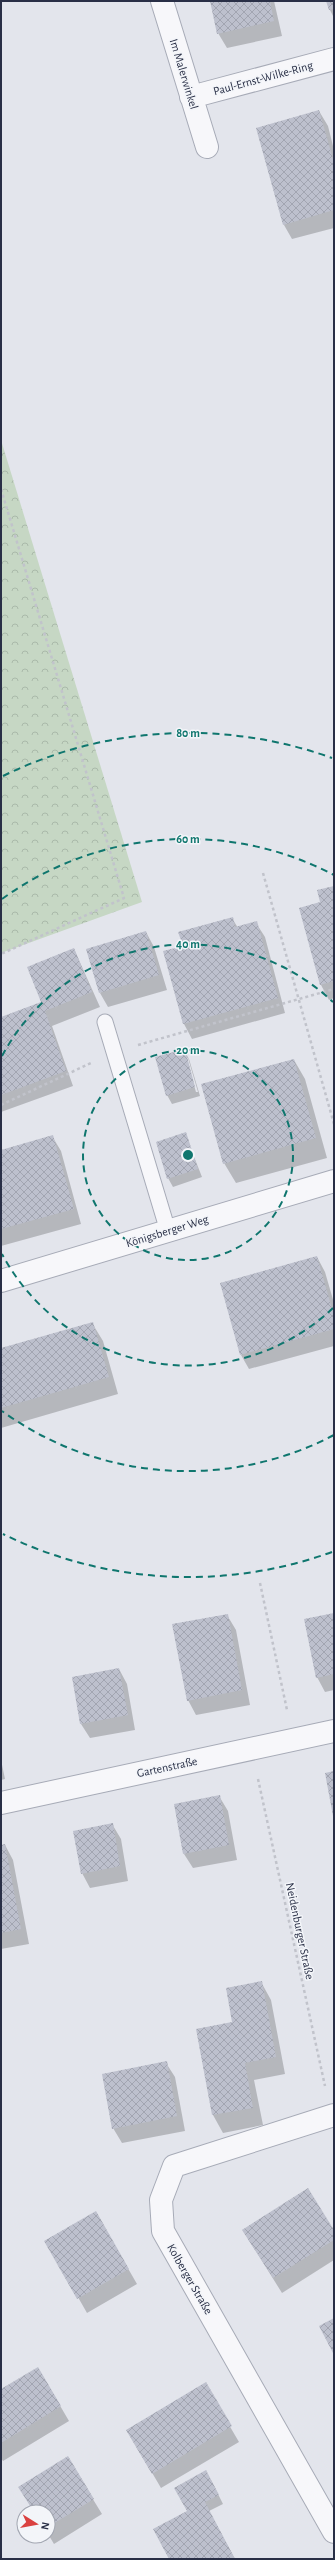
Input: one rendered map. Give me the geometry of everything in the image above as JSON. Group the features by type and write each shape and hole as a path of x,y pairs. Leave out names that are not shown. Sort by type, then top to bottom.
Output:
{"street":[{"name":"Im Malerwinkel","path":"162,1 206,147"},
{"name":"Paul-Ernst-Wilke-Ring","path":"191,97 334,60"},
{"name":"Königsberger Weg","path":"1,1282 334,1181"},
{"name":"Gartenstraße","path":"1,1803 334,1731"},
{"name":"Kolberger Straße","path":"332,2116 174,2166 161,2200 163,2231 334,2532"}],"lane":[{"path":"105,1022 168,1231"}],"path":[{"path":"1,489 124,898 1,954"},
{"path":"263,873 334,1124"},
{"path":"1,1105 114,1052 334,989"},
{"path":"260,1583 293,1740"},
{"name":"Neidenburger Straße","path":"254,1748 259,1782 332,2116"}],"green space":[{"path":"1,440 142,902 1,953"}],"building":[{"path":"210,1 270,1 274,21 217,34"},
{"path":"326,1 334,1 334,9 329,10"},
{"path":"319,110 334,163 334,210 283,225 256,128"},
{"path":"334,886 334,981 320,985 299,908 320,902 317,890"},
{"path":"233,917 235,927 257,921 278,998 183,1024 163,951 183,946 178,932"},
{"path":"146,931 159,975 99,993 86,949"},
{"path":"74,948 92,992 45,1011 66,1071 1,1095 1,1017 41,1002 27,967"},
{"path":"185,1049 195,1087 166,1096 155,1057"},
{"path":"294,1059 316,1138 223,1164 201,1084"},
{"path":"186,1132 198,1169 167,1179 156,1142"},
{"path":"53,1135 74,1209 1,1229 1,1150"},
{"path":"317,1256 334,1316 334,1329 240,1355 220,1283"},
{"path":"93,1322 109,1377 1,1408 1,1348"},
{"path":"334,1613 334,1674 316,1678 304,1619"},
{"path":"228,1614 242,1690 187,1701 172,1624"},
{"path":"119,1668 128,1715 80,1724 72,1677"},
{"path":"334,1771 334,1816 333,1816 325,1773"},
{"path":"220,1795 229,1845 183,1854 174,1804"},
{"path":"113,1823 120,1866 81,1874 73,1831"},
{"path":"5,1844 21,1929 1,1933 1,1845"},
{"path":"262,1981 276,2057 245,2063 253,2108 212,2115 196,2029 232,2022 226,1988"},
{"path":"167,2061 177,2116 112,2129 102,2074"},
{"path":"308,2188 334,2230 334,2240 273,2278 242,2230"},
{"path":"96,2211 129,2269 77,2299 44,2241"},
{"path":"334,2318 334,2355 319,2326"},
{"path":"38,2367 61,2406 1,2443 1,2389"},
{"path":"206,2382 232,2426 152,2474 126,2430"},
{"path":"68,2456 94,2499 56,2522 56,2504 29,2504 18,2487"},
{"path":"206,2470 219,2495 205,2502 235,2559 169,2559 153,2529 187,2511 174,2488"}]}
